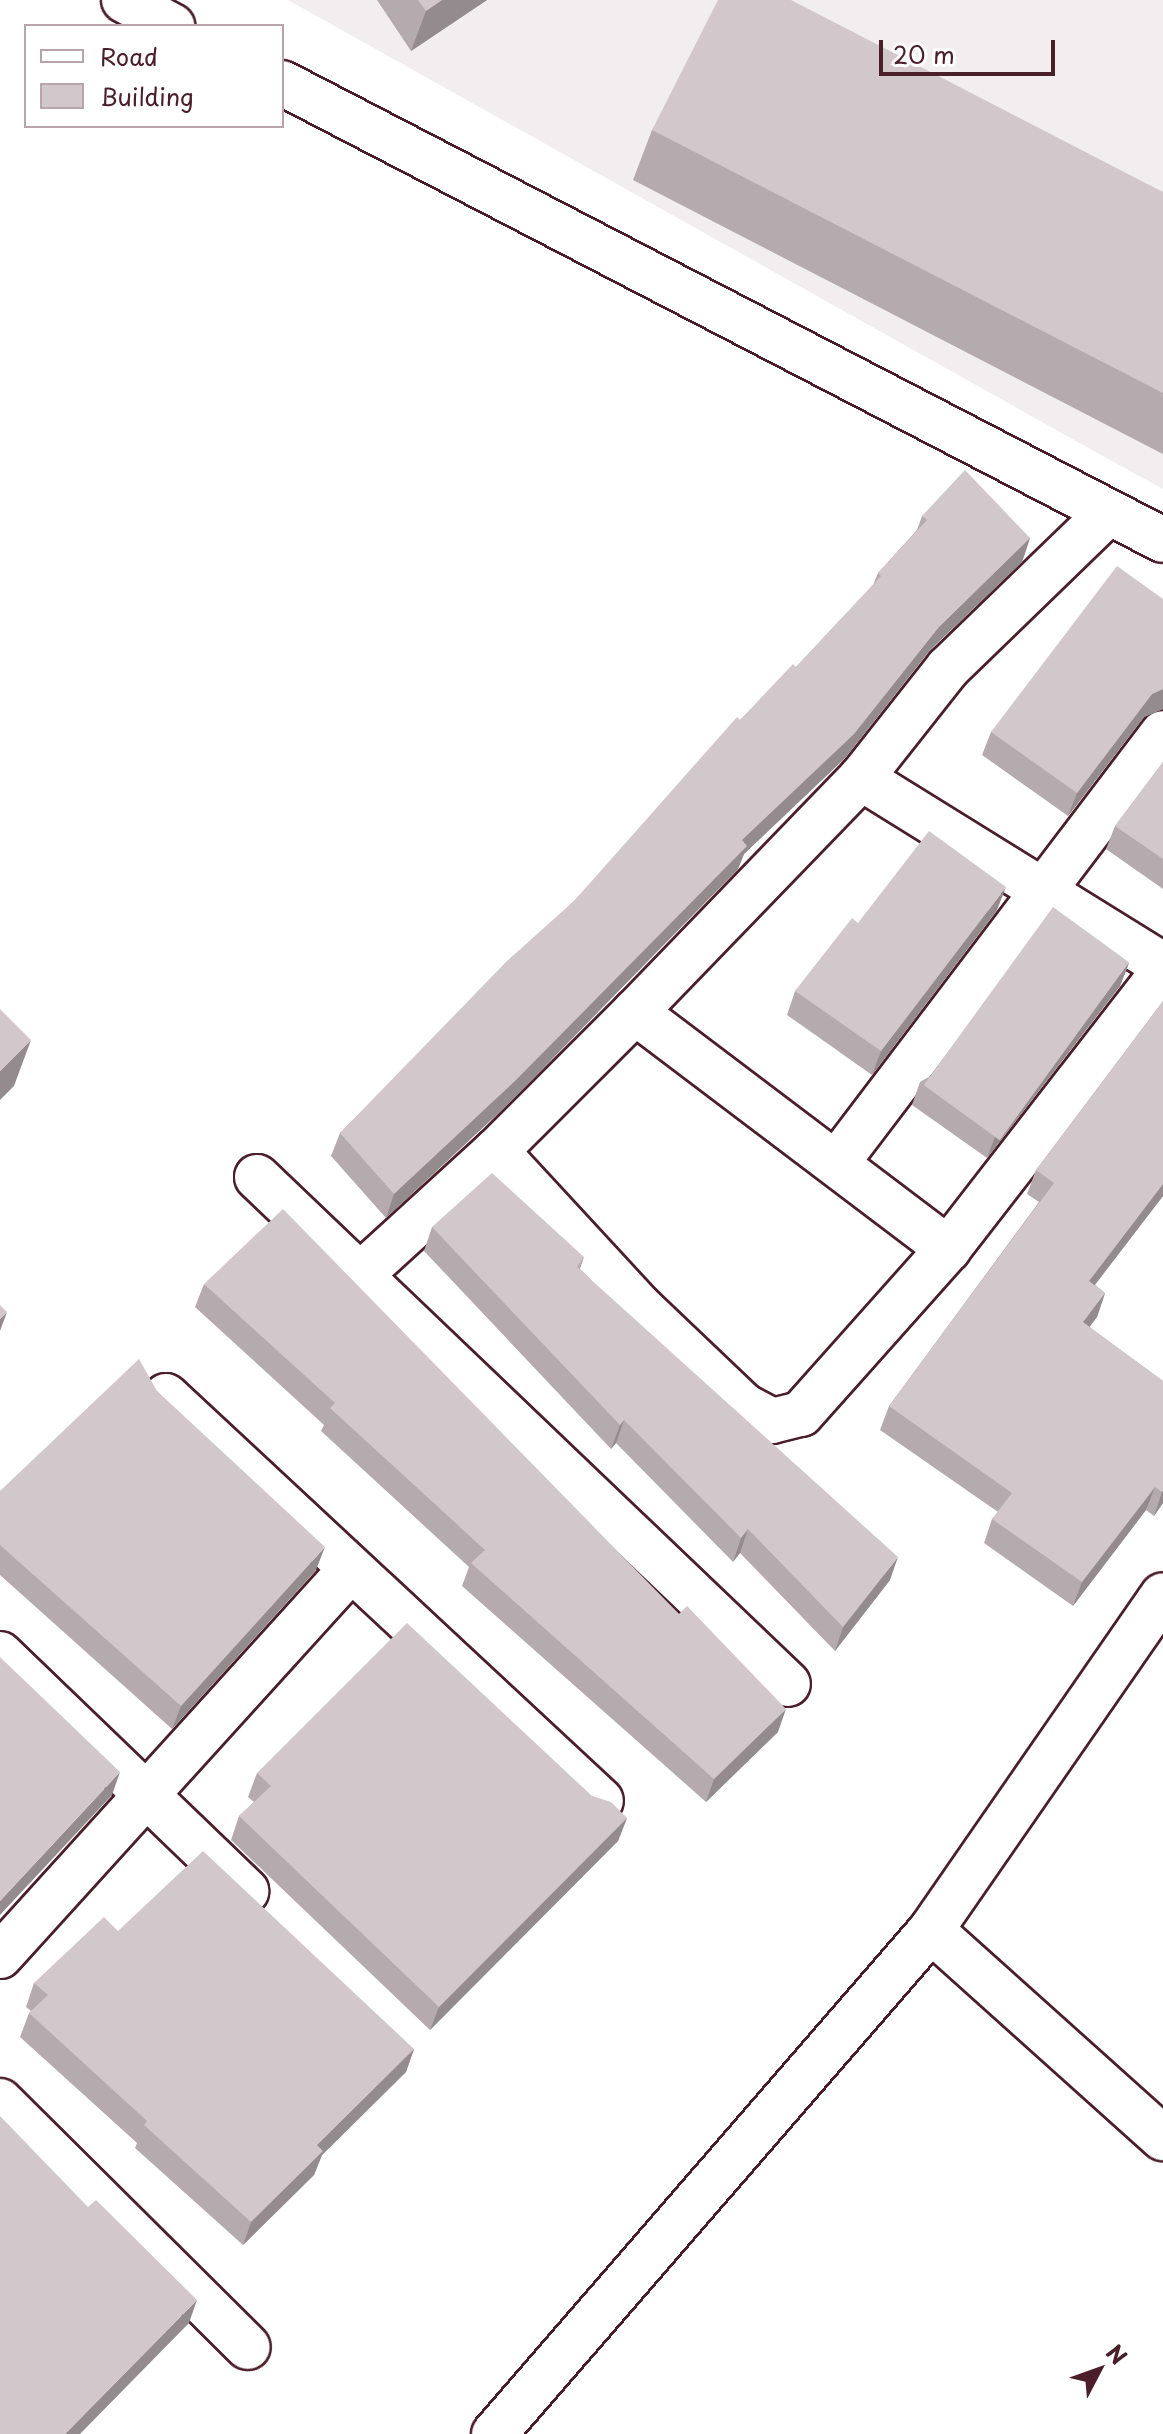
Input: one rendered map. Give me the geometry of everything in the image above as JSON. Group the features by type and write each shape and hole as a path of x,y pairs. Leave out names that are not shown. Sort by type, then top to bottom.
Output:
{"street":[{"path":"124,0 168,24"},
{"path":"284,84 1163,540"},
{"path":"359,1276 496,1151 635,1012 861,778 948,668 1108,513"},
{"path":"838,1161 1048,890 1163,733"},
{"path":"861,778 1048,890 1163,965"},
{"path":"496,1151 710,1376 744,1406 772,1421 801,1414 948,1249 1163,972"},
{"path":"635,1012 838,1161 948,1249"},
{"path":"257,1177 788,1684"},
{"path":"166,1396 601,1801"},
{"path":"0,1956 351,1569"},
{"path":"494,2434 931,1930 1163,1595"},
{"path":"0,1654 279,1923"},
{"path":"931,1930 1163,2138"},
{"path":"0,2101 248,2347"}],"shaded area":[{"path":"288,0 1163,0 1163,489 1110,460"}],"building":[{"path":"418,0 442,0 426,11"},
{"path":"718,0 791,0 1163,192 1163,393 652,130"},
{"path":"965,470 1030,538 939,627 854,734 742,840 747,846 515,1081 394,1194 340,1133 507,961 575,900 737,717 740,720 793,664 796,667 881,576 878,573 927,520 922,516"},
{"path":"1117,566 1163,599 1163,689 1152,694 1077,793 991,732"},
{"path":"1163,762 1163,859 1115,826"},
{"path":"929,831 1006,887 881,1051 795,991 852,918 858,923"},
{"path":"1053,907 1129,962 1000,1140 924,1085"},
{"path":"1163,1001 1163,1184 1089,1281 1105,1293 1083,1322 1163,1381 1163,1491 1155,1487 1082,1582 992,1519 1012,1493 889,1406 1054,1183 1036,1170"},
{"path":"0,1009 31,1040 0,1071"},
{"path":"492,1173 584,1257 577,1267 898,1557 843,1627 748,1529 741,1538 624,1420 620,1425 432,1227"},
{"path":"283,1209 679,1614 687,1606 786,1709 714,1779 471,1563 485,1550 330,1408 335,1403 204,1284"},
{"path":"0,1305 7,1312 0,1319"},
{"path":"139,1359 157,1391 325,1547 181,1706 0,1545 0,1491"},
{"path":"407,1623 592,1796 611,1802 627,1818 439,2007 239,1816 271,1786 257,1773"},
{"path":"0,1657 120,1772 0,1901"},
{"path":"203,1851 414,2049 317,2145 323,2151 251,2222 144,2125 147,2121 29,2013 48,1995 34,1983 104,1917 118,1931"},
{"path":"0,2116 88,2207 96,2200 197,2300 65,2434 0,2434"}]}
